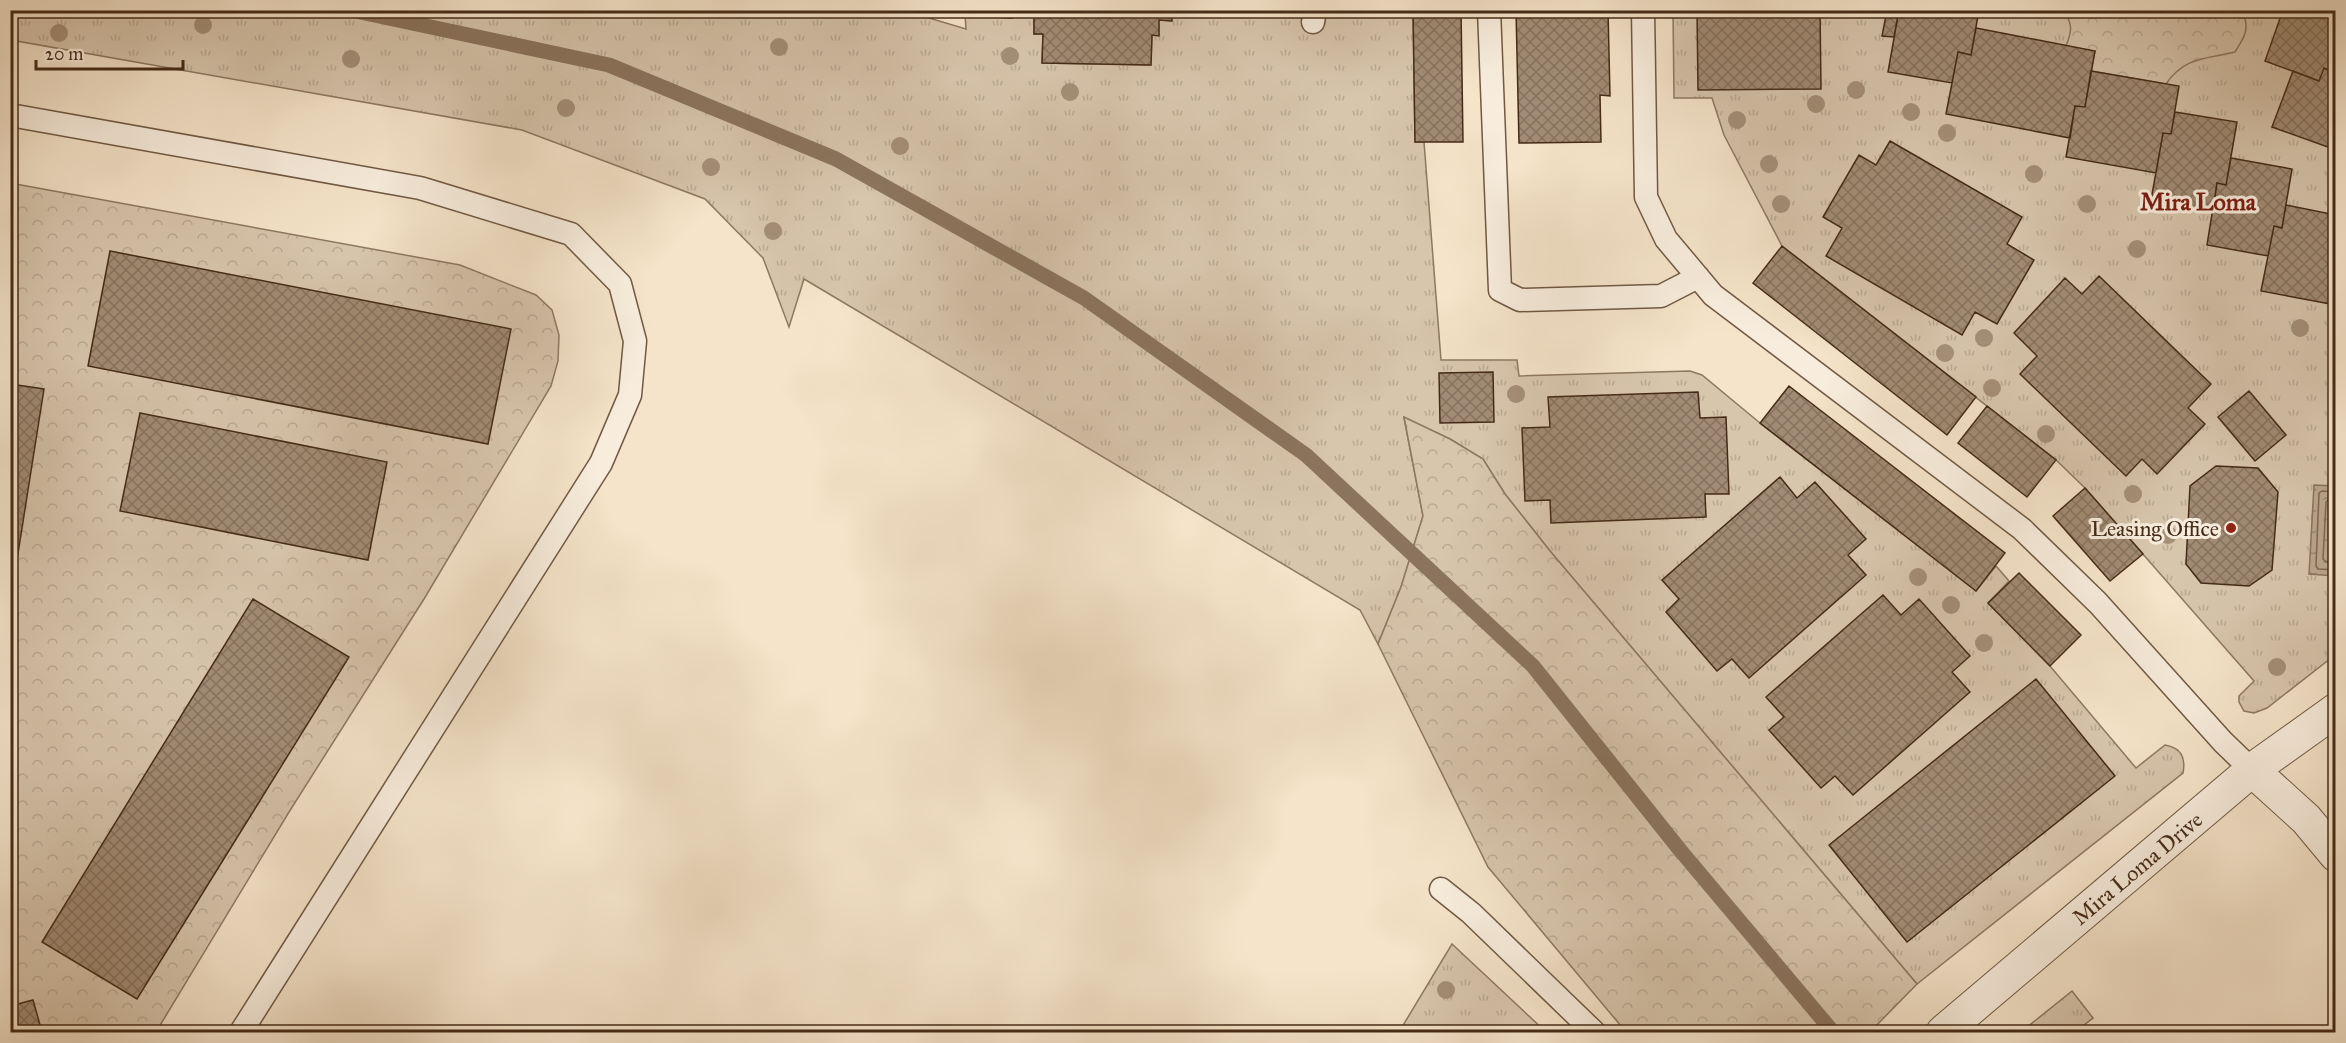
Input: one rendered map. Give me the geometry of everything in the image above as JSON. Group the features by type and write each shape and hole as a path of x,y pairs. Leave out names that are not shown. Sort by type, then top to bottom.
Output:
{"street":[{"name":"Mira Loma Drive","path":"1943,1032 2252,770 2336,710"},
{"path":"2252,770 2306,819 2336,855"}],"lane":[{"path":"1489,10 1500,290 1520,300 1661,296 1698,277"},
{"path":"1643,10 1646,197 1666,239 1713,295 2022,529 2097,603 2223,742 2252,770"},
{"path":"10,115 420,188 571,234 620,284 635,341 630,395 601,463 240,1032"},
{"path":"1441,889 1471,913 1594,1032"}],"green space":[{"path":"902,10 966,29 965,15 1011,18 1012,11 1026,10 1026,17 1034,17 1034,34 1043,34 1042,63 1151,65 1152,35 1159,35 1159,20 1171,21 1172,11 1413,11 1415,142 1424,142 1441,360 1517,360 1519,376 1690,371 1702,375 1976,591 1996,566 2009,581 1988,603 2050,666 2136,768 2165,745 2175,748 2181,754 2184,762 2183,773 1917,984 1550,551 1505,494 1483,459 1450,439 1404,418 1423,516 1401,587 1378,644 1360,610 804,279 789,327 763,258 705,199 522,130 11,40 10,11"},
{"path":"2211,10 2243,16 2246,11 2335,11 2335,655 2267,708 2254,713 2244,711 2239,702 2239,696 2254,681 2085,488 2056,460 1782,246 1724,135 1712,98 1674,98 1673,11"},
{"path":"2063,11 2211,11 2244,16 2246,26 2235,52 2196,60 2180,69 2166,84 2091,71 2095,51 2066,46 2070,27 2069,19"},
{"path":"10,183 460,265 536,295 552,310 559,335 558,361 551,386 424,599 289,812 156,1032 11,1032"},
{"path":"1404,417 1450,439 1483,459 1505,494 1550,551 1917,984 1870,1032 1626,1032 1488,867 1378,644 1401,587 1423,516"},
{"path":"1452,944 1546,1032 1399,1032"},
{"path":"2072,991 2093,1018 2075,1032 2021,1032"}],"water":[{"path":"2314,485 2335,486 2335,576 2309,574"}],"building":[{"path":"966,10 1012,10 1012,18 965,15"},
{"path":"1026,10 1172,10 1172,21 1159,20 1159,36 1152,35 1151,65 1042,63 1043,34 1034,34 1034,17 1026,17"},
{"path":"1413,10 1461,10 1463,142 1415,142"},
{"path":"1516,10 1608,10 1610,96 1600,95 1601,142 1519,143"},
{"path":"1697,10 1820,10 1821,89 1698,90"},
{"path":"1887,10 1899,10 1894,37 1882,36"},
{"path":"1899,10 1979,10 1971,55 1958,52 1952,83 1888,72"},
{"path":"2283,10 2336,10 2336,73 2324,68 2319,81 2265,61"},
{"path":"1976,28 2095,51 2085,107 2075,106 2070,138 1946,114 1958,52 1971,55"},
{"path":"2324,68 2336,73 2336,150 2272,127 2293,71 2319,81"},
{"path":"2091,71 2179,86 2171,134 2163,133 2156,173 2066,157 2075,106 2085,107"},
{"path":"2175,112 2237,122 2226,185 2217,183 2213,212 2151,200 2163,133 2171,134"},
{"path":"1890,141 2022,217 2007,244 2034,260 1997,324 1975,312 1962,335 1826,256 1842,228 1823,217 1859,155 1876,165"},
{"path":"2231,158 2292,169 2282,228 2274,226 2268,256 2207,245 2217,183 2226,185"},
{"path":"2286,205 2336,215 2336,305 2261,291 2274,226 2282,228"},
{"path":"1782,246 1976,397 1947,435 1753,283"},
{"path":"110,251 511,329 488,444 88,366"},
{"path":"2099,276 2211,384 2188,408 2205,424 2157,474 2142,459 2126,476 2020,374 2037,356 2014,333 2065,278 2082,294"},
{"path":"1493,372 1494,422 1440,423 1439,373"},
{"path":"10,384 44,389 10,604"},
{"path":"1789,386 2005,553 1976,591 1760,423"},
{"path":"2249,391 2286,435 2255,461 2218,417"},
{"path":"1698,392 1700,418 1726,417 1729,494 1705,494 1706,517 1551,523 1550,500 1525,501 1522,428 1550,427 1548,397"},
{"path":"1987,406 2056,460 2027,497 1958,443"},
{"path":"140,413 387,462 368,560 120,511"},
{"name":"Leasing Office","path":"2216,466 2258,468 2278,492 2272,570 2249,586 2201,583 2186,564 2190,486"},
{"path":"1780,477 1797,498 1815,482 1866,539 1848,555 1866,575 1749,678 1732,659 1717,671 1666,612 1679,599 1662,580"},
{"path":"2085,488 2143,554 2110,581 2053,516"},
{"path":"2019,573 2081,635 2050,666 1988,603"},
{"path":"1883,595 1901,615 1919,599 1970,656 1952,672 1970,692 1853,795 1835,776 1821,788 1769,730 1784,717 1766,697"},
{"path":"253,599 349,657 137,999 42,942"},
{"path":"2036,679 2115,776 1907,942 1829,845"},
{"path":"33,1000 42,1032 10,1032 10,1006"}],"waterway":[{"path":"351,10 609,65 836,159 1084,298 1306,455 1533,666 1680,850 1833,1032"}],"place":[{"name":"Leasing Office","path":"2231,528"}],"district":[{"name":"Mira Loma","path":"2198,202"}]}
